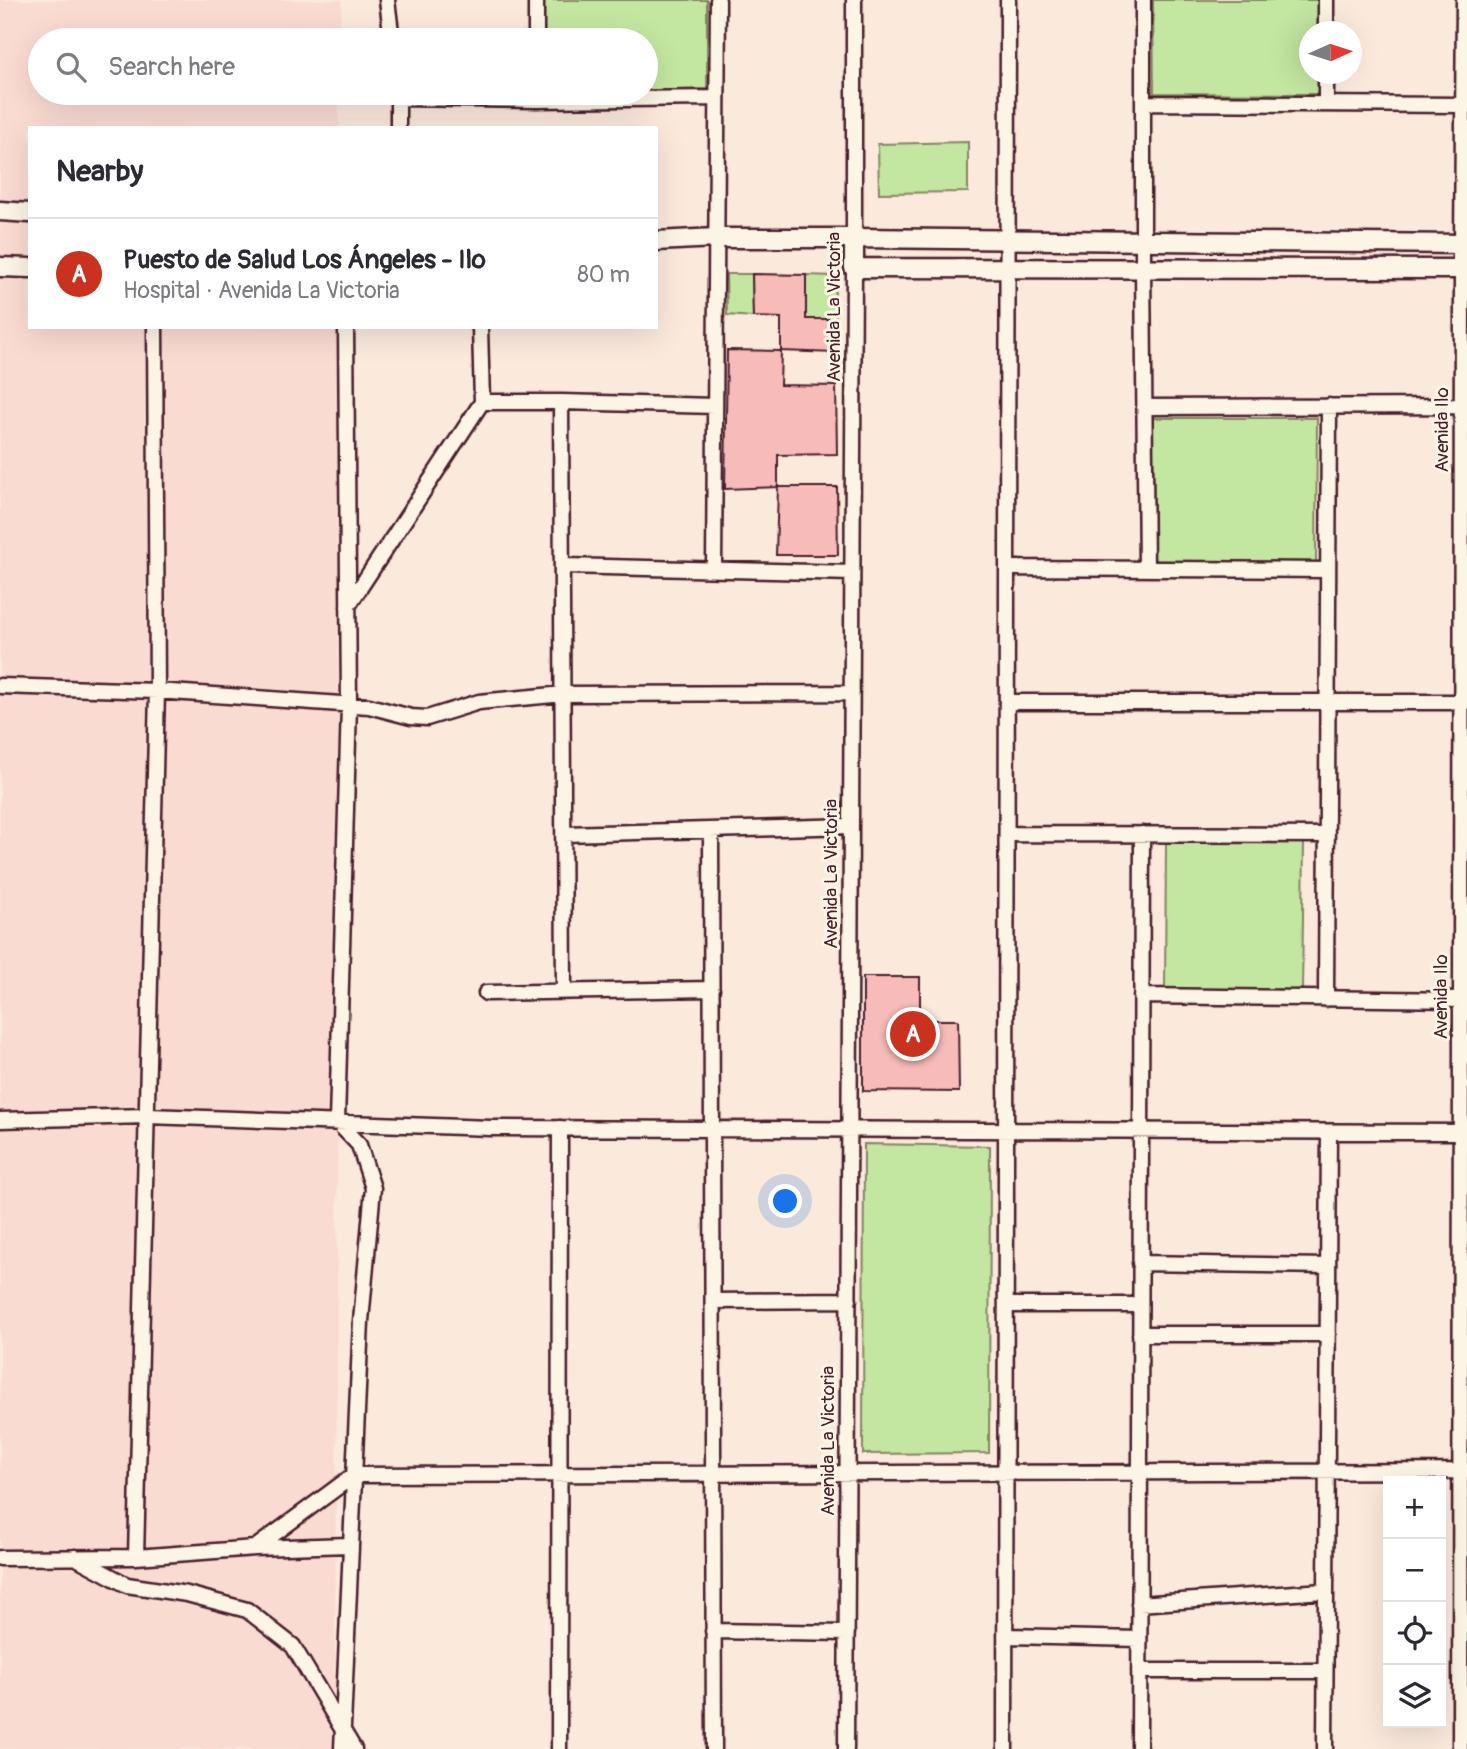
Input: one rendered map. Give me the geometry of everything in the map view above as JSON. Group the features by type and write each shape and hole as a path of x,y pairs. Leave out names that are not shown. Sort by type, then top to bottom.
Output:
{"street":[{"path":"387,0 390,28"},
{"path":"536,0 536,28"},
{"path":"714,570 718,0"},
{"name":"Avenida La Victoria","path":"846,1749 854,0"},
{"path":"1005,1749 1008,0"},
{"path":"1143,0 1146,568"},
{"path":"1326,0 1326,21"},
{"path":"658,241 854,238 1462,244 1464,0"},
{"path":"1326,84 1326,104"},
{"path":"658,98 717,98"},
{"path":"1143,103 1463,105"},
{"path":"398,126 399,105"},
{"path":"0,211 28,213"},
{"name":"Avenida Ilo","path":"1460,1749 1464,1471 1464,1132 1461,1000 1464,702 1462,406 1465,268 1462,244"},
{"path":"0,267 28,268"},
{"path":"854,268 1465,268"},
{"path":"136,1557 157,691 155,329"},
{"path":"342,1749 361,1321 373,1188 359,1145 337,1122 349,705 346,329"},
{"path":"347,607 482,402 480,329"},
{"path":"482,402 715,406"},
{"path":"561,402 564,566 564,992"},
{"path":"1326,999 1329,406"},
{"path":"1144,407 1462,406"},
{"path":"564,566 852,573"},
{"path":"1007,568 1328,570"},
{"path":"0,686 157,691 369,706 411,717 427,718 479,702 564,694 852,693"},
{"path":"1007,702 1464,702"},
{"path":"564,834 851,826"},
{"path":"711,830 713,1749"},
{"path":"1007,834 1326,835"},
{"path":"1139,1749 1142,834"},
{"path":"486,993 712,989"},
{"path":"1141,996 1461,1000"},
{"path":"0,1120 146,1116 560,1128 1464,1132"},
{"path":"559,1749 560,1128"},
{"path":"1325,1749 1329,1132"},
{"path":"1140,1263 1328,1266"},
{"path":"713,1301 849,1300"},
{"path":"1006,1305 1140,1304"},
{"path":"1140,1334 1328,1334"},
{"path":"255,1548 354,1475 1464,1471"},
{"path":"0,1558 136,1557 255,1548 349,1545"},
{"path":"75,1557 127,1585 187,1594 247,1610 293,1646 354,1749"},
{"path":"1139,1604 1324,1591"},
{"path":"713,1631 847,1633"},
{"path":"1005,1636 1139,1639"},
{"path":"1139,1671 1325,1671"}],"shaded area":[{"path":"0,0 342,0 340,28 28,28 28,105 339,105 339,126 28,126 28,329 339,329 334,1749 0,1749"}],"green space":[{"path":"543,0 707,0 707,89 658,91 658,28 543,28"},
{"path":"1153,0 1318,0 1318,21 1299,21 1299,84 1318,84 1318,94 1154,93"},
{"path":"968,142 968,192 879,193 878,144"},
{"path":"726,274 752,274 753,317 727,315"},
{"path":"806,275 834,276 836,319 806,319"},
{"path":"1153,418 1317,418 1316,563 1154,562"},
{"path":"1166,843 1304,843 1302,991 1165,989"},
{"path":"864,1144 990,1146 989,1453 863,1454"}],"building":[{"path":"752,274 806,275 806,319 836,319 836,353 781,351 781,318 753,317"},
{"path":"727,350 781,351 780,385 836,386 837,454 778,455 778,487 725,489"},
{"path":"778,487 837,487 838,555 776,555"},
{"path":"863,977 920,977 920,1020 958,1020 959,1092 863,1091"}],"place":[{"name":"Puesto de Salud Los Ángeles - Ilo","path":"913,1034"}]}
